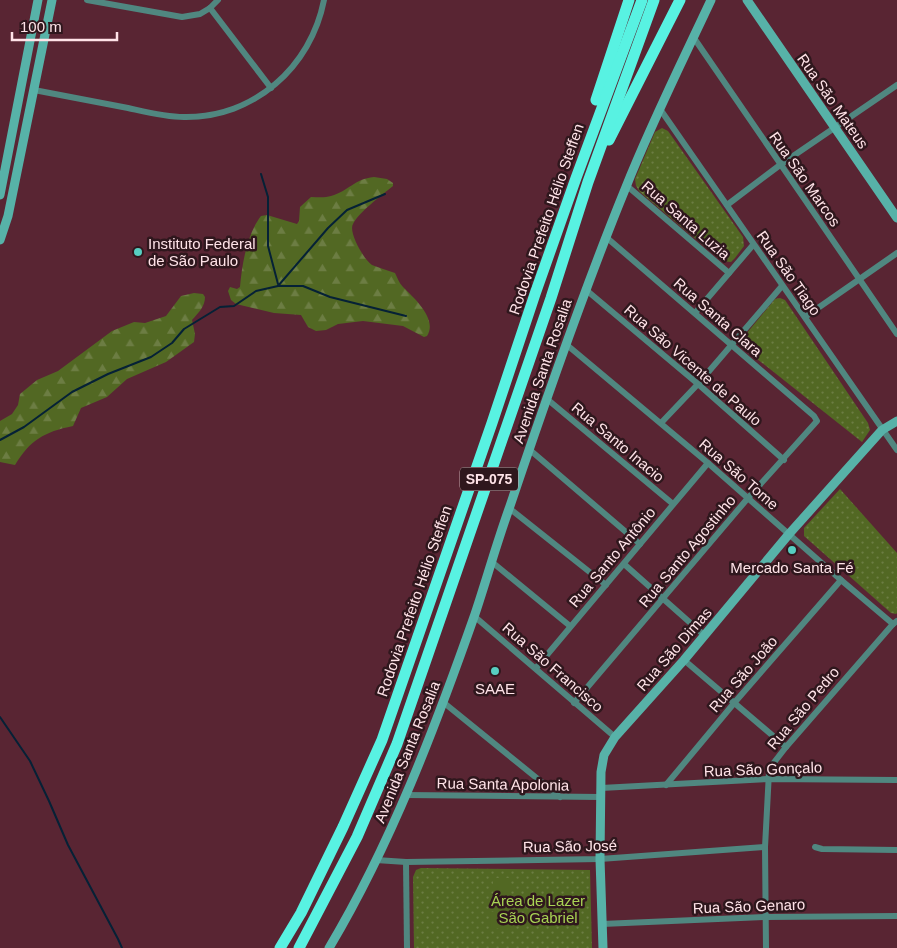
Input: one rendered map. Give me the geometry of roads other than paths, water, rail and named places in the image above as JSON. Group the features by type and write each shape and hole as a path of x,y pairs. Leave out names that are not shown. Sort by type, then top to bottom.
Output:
{"highway":[{"path":"576,178 595,102 629,0"},
{"name":"Rodovia Prefeito Hélio Steffen","path":"280,948 301,912 343,827 382,740 576,178 642,0"},
{"name":"Rodovia Prefeito Hélio Steffen","path":"299,948 357,837 397,744 539,336 588,182 654,0"},
{"path":"588,182 680,0"}],"street":[{"path":"0,195 38,0"},
{"path":"0,240 8,216 52,0"},
{"path":"87,0 182,17 194,16 210,8 218,0"},
{"path":"34,90 170,116 206,116 229,110 251,101 271,88 288,72 303,54 314,33 324,0"},
{"name":"Avenida Santa Rosalia","path":"329,948 376,860 443,702 585,289 626,185 711,0"},
{"name":"Rua São Mateus","path":"747,0 897,218"},
{"path":"210,8 271,88"},
{"name":"Rua São Marcos","path":"694,38 897,334"},
{"path":"728,206 780,165 897,85"},
{"name":"Rua São Tiago","path":"660,108 897,450"},
{"name":"Rua Santa Luzia","path":"626,185 729,273"},
{"name":"Rua Santa Clara","path":"606,237 814,416"},
{"path":"695,313 754,245"},
{"path":"805,317 897,253"},
{"path":"661,423 698,384 782,286"},
{"name":"Rua São Vicente de Paulo","path":"585,289 698,384 784,460"},
{"name":"Rua São Tome","path":"567,345 708,463 841,580 895,622"},
{"name":"Rua Santo Inacio","path":"547,399 673,504"},
{"name":"Rua Santo Agostinho","path":"574,703 748,498 817,422 814,416"},
{"name":"Rua São Dimas","path":"603,948 600,793 604,756 615,737 684,660 789,534 882,430 897,421"},
{"path":"530,450 640,544"},
{"name":"Rua Santo Antônio","path":"536,668 708,463"},
{"path":"509,508 606,585"},
{"path":"492,562 570,626"},
{"path":"624,564 704,635"},
{"name":"Rua São João","path":"666,785 841,580"},
{"name":"Rua São Francisco","path":"474,616 615,737"},
{"name":"Rua São Pedro","path":"766,948 765,847 768,779 772,765 895,622"},
{"path":"684,660 786,747"},
{"path":"443,702 560,796"},
{"name":"Rua São Gonçalo","path":"600,793 666,785 768,779 897,780"},
{"name":"Rua Santa Apolonia","path":"405,795 560,796 600,793"},
{"name":"Rua São José","path":"376,860 406,862 600,859 765,847"},
{"path":"815,847 822,849 897,850"},
{"path":"406,862 407,948"},
{"name":"Rua São Genaro","path":"602,924 765,917 897,916"}],"waterway":[{"path":"261,174 268,197 268,246 278,284"},
{"path":"278,286 328,228 347,210 385,194"},
{"path":"0,440 24,427 72,392 108,374 151,357 172,343 184,329 220,307 234,306 256,291 278,286 303,286 330,297 406,316"},
{"path":"0,717 30,761 68,845 122,948"}],"place":[{"name":"Instituto Federal de São Paulo","path":"138,252"},
{"name":"Mercado Santa Fé","path":"792,550"},
{"name":"SAAE","path":"495,671"}],"park label":[{"name":"Área de Lazer São Gabriel","path":"538,908"}]}
